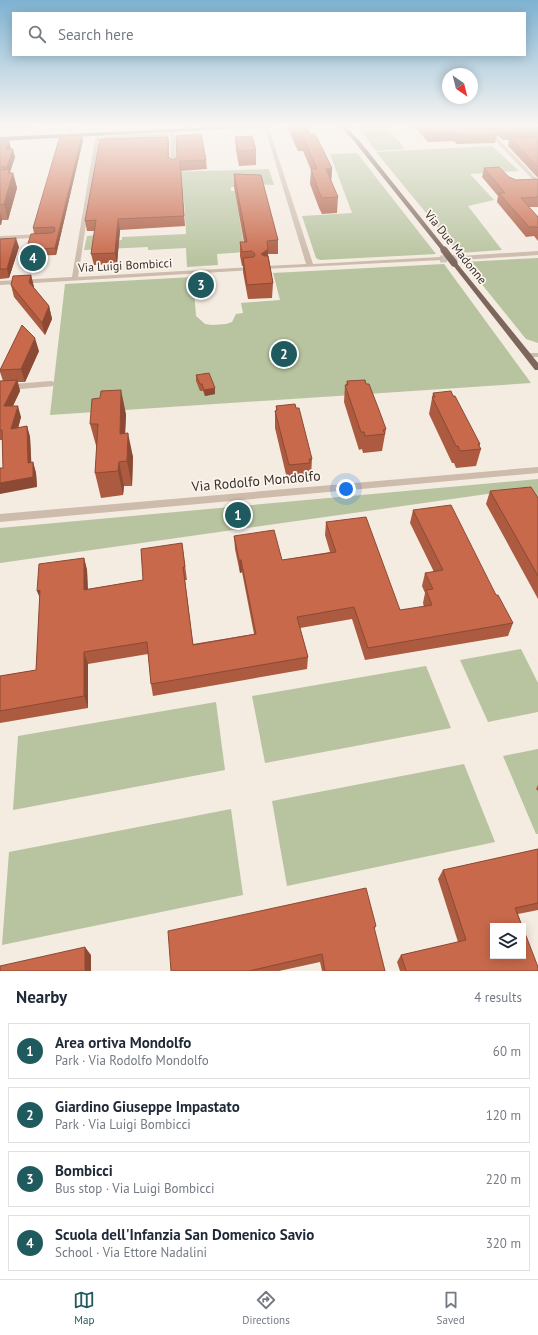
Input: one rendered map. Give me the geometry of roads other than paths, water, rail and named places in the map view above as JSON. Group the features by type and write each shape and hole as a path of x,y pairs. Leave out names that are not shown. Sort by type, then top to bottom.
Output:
{"main road":[{"name":"Via Due Madonne","path":"380,170 538,368"}],"street":[{"path":"75,278 92,170"},
{"path":"281,170 310,266"},
{"path":"525,170 538,184"},
{"path":"0,238 52,236"},
{"path":"460,258 538,253"},
{"path":"266,268 440,259"},
{"name":"Via Luigi Bombicci","path":"0,283 252,269"},
{"path":"528,356 538,355"},
{"path":"0,388 51,384"},
{"name":"Via Rodolfo Mondolfo","path":"0,518 538,470"}],"tunnel":[{"path":"440,259 460,258"}],"place":[{"name":"Scuola dell'Infanzia San Domenico Savio","path":"33,258"},
{"name":"Bombicci","path":"201,285"},
{"name":"Giardino Giuseppe Impastato","path":"284,354"},
{"name":"Area ortiva Mondolfo","path":"238,515"}]}
